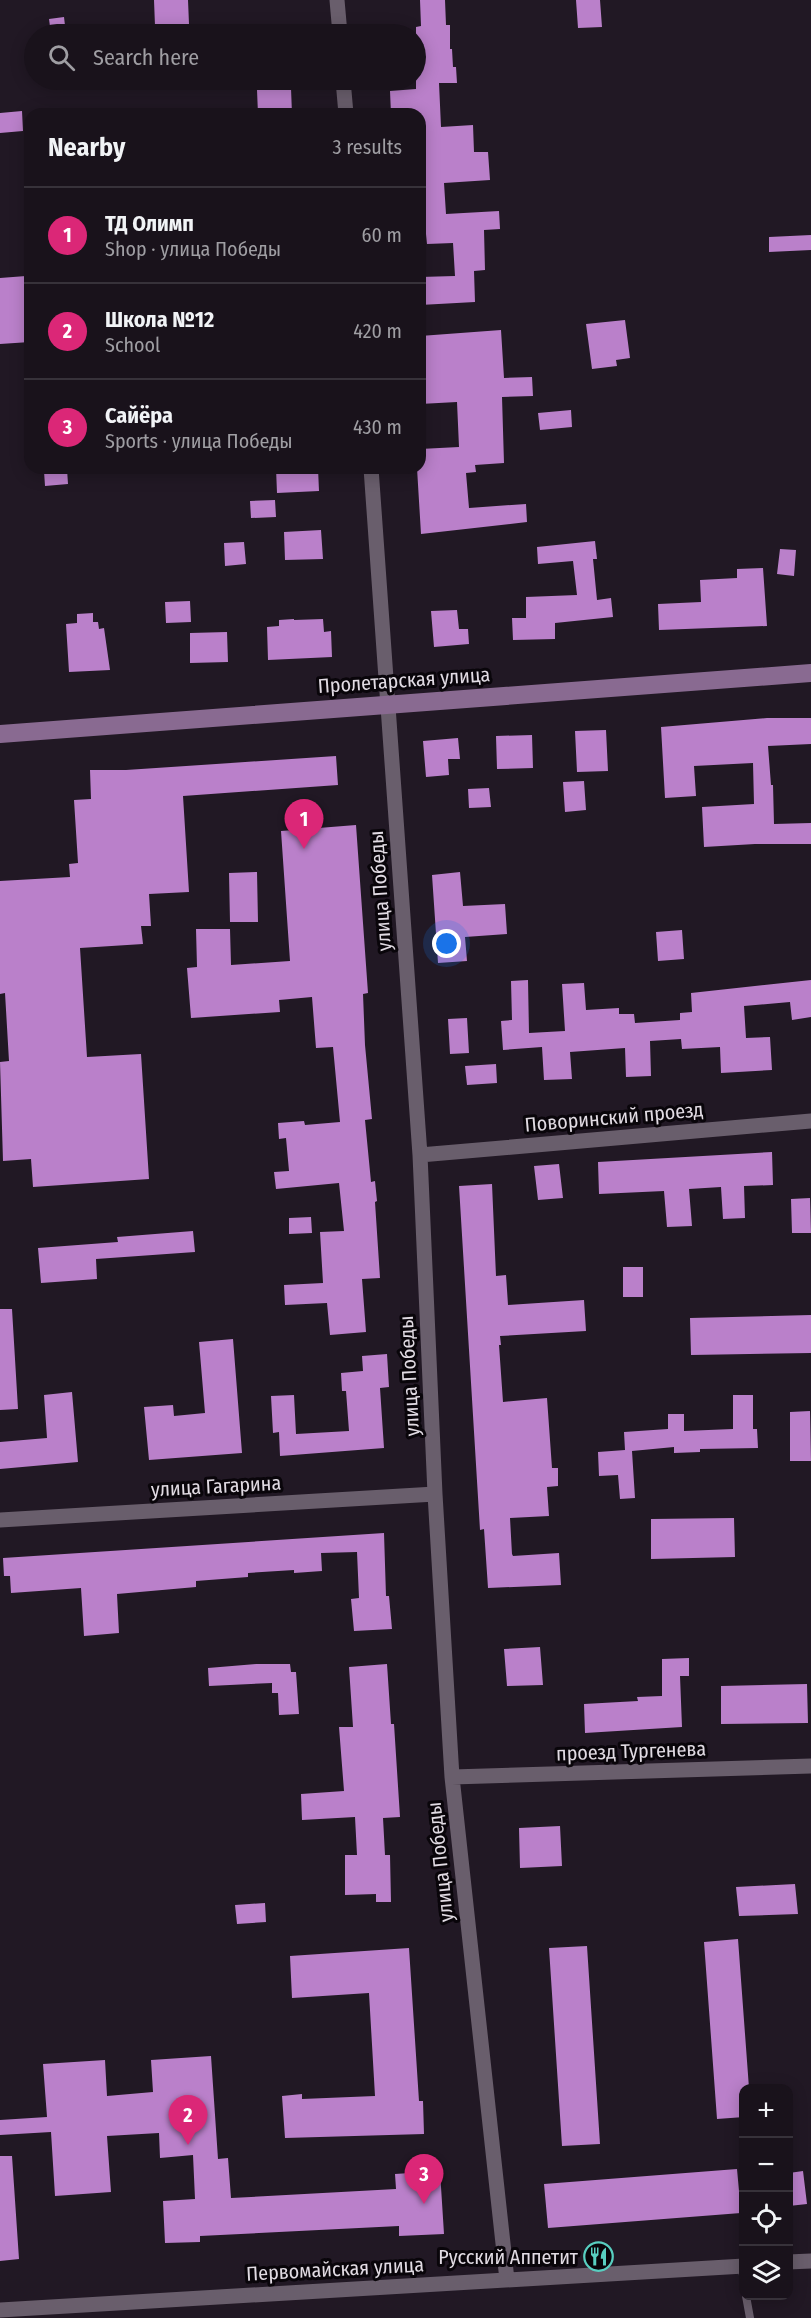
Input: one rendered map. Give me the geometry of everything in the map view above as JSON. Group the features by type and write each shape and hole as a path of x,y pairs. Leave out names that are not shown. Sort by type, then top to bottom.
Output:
{"street":[{"path":"337,0 339,24"},
{"path":"344,90 345,108"},
{"name":"улица Победы","path":"371,474 420,1155 435,1494 452,1777 507,2280"},
{"name":"Пролетарская улица","path":"0,734 811,673"},
{"name":"Поворинский проезд","path":"420,1155 811,1121"},
{"name":"улица Гагарина","path":"0,1520 435,1494"},
{"name":"проезд Тургенева","path":"452,1777 811,1766"},
{"path":"793,2262 811,2261"},
{"name":"Первомайская улица","path":"0,2310 507,2280 739,2271"}],"lane":[{"path":"747,2300 750,2318"}],"building":[{"path":"154,0 188,0 189,24 155,24"},
{"path":"420,0 445,0 446,25 450,25 450,49 452,49 453,67 456,67 457,83 439,83 441,127 473,125 474,152 488,152 490,180 444,183 446,214 499,211 500,229 484,230 485,270 474,271 475,302 426,305 426,277 455,276 453,243 427,244 426,108 391,108 390,91 426,90 426,24 421,24"},
{"path":"576,0 600,0 602,27 578,28"},
{"path":"64,17 65,24 50,24 49,19"},
{"path":"257,90 291,90 292,108 258,108"},
{"path":"22,111 23,131 0,133 0,113"},
{"path":"811,235 811,250 769,252 769,237"},
{"path":"24,276 24,342 0,344 0,278"},
{"path":"625,320 630,358 616,360 617,366 592,369 586,324"},
{"path":"501,330 504,378 532,377 533,396 502,397 504,463 475,465 476,472 466,473 469,508 526,504 527,522 421,534 417,474 426,474 426,449 459,447 457,402 426,404 426,336"},
{"path":"571,410 572,427 540,430 538,413"},
{"path":"44,474 67,474 68,484 45,486"},
{"path":"276,474 318,474 319,491 277,493"},
{"path":"275,500 276,517 251,518 250,501"},
{"path":"321,530 323,559 285,560 284,532"},
{"path":"595,541 597,559 593,559 597,600 611,598 613,617 555,623 555,639 513,640 512,618 526,618 526,597 577,595 573,561 538,564 537,547"},
{"path":"244,542 246,564 225,566 224,543"},
{"path":"780,549 796,550 794,576 777,574"},
{"path":"763,568 767,626 659,630 658,604 701,602 700,580 737,578 737,569"},
{"path":"190,601 191,622 166,623 165,602"},
{"path":"457,610 459,629 468,629 469,644 434,647 431,611"},
{"path":"93,613 93,622 98,622 99,629 104,628 110,670 69,672 66,624 77,623 77,614"},
{"path":"323,619 324,632 331,631 332,657 268,660 267,627 279,626 279,620"},
{"path":"227,632 228,662 190,663 190,633"},
{"path":"767,718 811,718 811,744 768,746 771,785 773,785 774,824 811,823 811,844 704,847 702,807 754,804 753,763 694,766 696,796 665,798 661,727"},
{"path":"606,730 608,771 577,772 575,731"},
{"path":"532,735 533,768 497,769 496,736"},
{"path":"458,738 460,759 448,759 449,775 426,777 423,741"},
{"path":"336,756 338,785 183,796 189,892 149,894 151,926 141,926 143,944 80,948 87,1057 141,1054 149,1179 33,1187 31,1159 3,1161 0,1062 9,1061 5,993 0,994 0,881 70,877 69,864 78,863 74,800 91,799 90,770 126,770"},
{"path":"584,781 586,810 565,812 563,782"},
{"path":"489,788 491,807 469,808 468,789"},
{"path":"356,825 368,993 363,994 365,1045 372,1119 365,1120 371,1182 375,1181 377,1201 375,1202 380,1278 362,1279 366,1332 330,1335 327,1303 285,1305 284,1285 323,1283 320,1232 344,1231 339,1183 276,1189 274,1172 289,1171 286,1138 279,1139 278,1123 304,1121 305,1125 340,1122 333,1047 316,1048 312,997 279,1000 280,1012 191,1018 187,968 197,967 196,929 230,929 231,965 290,961 281,831"},
{"path":"257,872 258,922 230,922 229,873"},
{"path":"460,872 463,906 505,904 507,934 465,937 467,961 438,963 432,875"},
{"path":"682,930 684,959 658,961 656,932"},
{"path":"528,980 529,1033 565,1031 562,984 584,983 586,1010 619,1008 619,1014 634,1014 635,1023 680,1020 680,1013 692,1012 691,993 811,980 811,1017 792,1020 790,1002 744,1006 746,1038 770,1037 772,1070 721,1073 720,1047 682,1049 681,1039 650,1041 651,1076 626,1077 625,1048 570,1052 572,1079 544,1080 542,1047 503,1050 501,1021 512,1020 511,981"},
{"path":"467,1018 469,1053 450,1054 448,1019"},
{"path":"496,1064 497,1083 467,1085 465,1066"},
{"path":"772,1152 773,1185 744,1186 745,1218 723,1219 721,1187 689,1189 692,1226 667,1227 664,1191 599,1194 598,1162"},
{"path":"559,1164 563,1198 538,1200 534,1166"},
{"path":"492,1184 496,1276 506,1275 508,1305 584,1300 586,1331 500,1336 501,1345 499,1345 503,1402 547,1398 552,1468 558,1468 558,1486 547,1487 549,1516 510,1518 512,1554 513,1556 559,1553 561,1585 488,1588 484,1529 480,1530 459,1186"},
{"path":"810,1198 811,1233 792,1233 791,1199"},
{"path":"311,1217 312,1233 289,1234 289,1218"},
{"path":"193,1231 195,1252 96,1259 97,1279 41,1283 38,1248 118,1242 117,1237"},
{"path":"623,1267 643,1267 643,1297 623,1297"},
{"path":"0,1309 12,1309 18,1409 0,1410"},
{"path":"811,1315 811,1353 691,1355 690,1318"},
{"path":"233,1339 242,1453 149,1460 144,1407 173,1405 174,1416 205,1413 199,1342"},
{"path":"387,1354 389,1387 380,1388 384,1448 280,1456 279,1432 273,1433 271,1396 294,1395 296,1434 349,1431 346,1391 342,1391 341,1373 363,1371 362,1356"},
{"path":"72,1392 78,1462 0,1469 0,1442 47,1438 44,1395"},
{"path":"733,1395 753,1395 753,1429 757,1429 758,1448 700,1449 700,1452 674,1453 674,1447 632,1451 635,1498 620,1499 618,1475 599,1476 598,1452 625,1450 624,1432 668,1429 668,1414 684,1414 684,1431 733,1429"},
{"path":"810,1411 811,1461 790,1461 790,1412"},
{"path":"734,1518 735,1557 651,1559 651,1519"},
{"path":"384,1533 386,1596 389,1596 392,1629 354,1631 351,1599 359,1598 357,1552 321,1553 322,1571 248,1573 248,1577 196,1581 196,1587 117,1594 119,1633 84,1636 81,1588 11,1593 10,1576 4,1576 3,1558"},
{"path":"540,1647 543,1685 507,1686 504,1649"},
{"path":"689,1658 689,1676 680,1676 682,1727 585,1733 584,1704 638,1701 637,1697 662,1696 662,1659"},
{"path":"290,1664 291,1672 296,1672 299,1714 279,1715 278,1693 272,1693 272,1683 209,1686 208,1668"},
{"path":"387,1664 391,1724 394,1724 400,1817 383,1818 385,1855 390,1855 391,1902 376,1902 376,1894 345,1895 345,1855 357,1855 355,1817 302,1820 301,1794 344,1791 339,1727 353,1727 349,1667"},
{"path":"807,1684 808,1723 721,1724 721,1686"},
{"path":"560,1826 562,1866 520,1868 519,1828"},
{"path":"795,1884 798,1914 739,1916 736,1887"},
{"path":"265,1903 266,1922 237,1924 235,1905"},
{"path":"738,1939 749,2084 739,2084 739,2117 717,2119 704,1942"},
{"path":"587,1946 600,2144 562,2146 549,1948"},
{"path":"409,1948 419,2101 423,2101 424,2134 285,2138 282,2096 302,2094 302,2099 375,2096 369,1993 292,1998 290,1956"},
{"path":"211,2056 218,2159 228,2158 231,2198 396,2189 395,2174 440,2171 444,2234 399,2236 399,2226 200,2236 200,2242 165,2243 163,2201 195,2199 193,2155 160,2158 159,2133 107,2136 111,2192 55,2196 51,2132 0,2135 0,2120 47,2117 43,2064 105,2060 107,2096 153,2092 151,2060"},
{"path":"0,2156 12,2156 19,2259 0,2261"},
{"path":"737,2169 739,2213 548,2228 544,2184"},
{"path":"803,2171 807,2204 793,2206 793,2172"}],"place":[{"name":"ТД Олимп","path":"304,849"},
{"name":"Школа №12","path":"188,2145"},
{"name":"Сайёра","path":"424,2204"},
{"name":"Русский Аппетит","path":"599,2257"}]}
